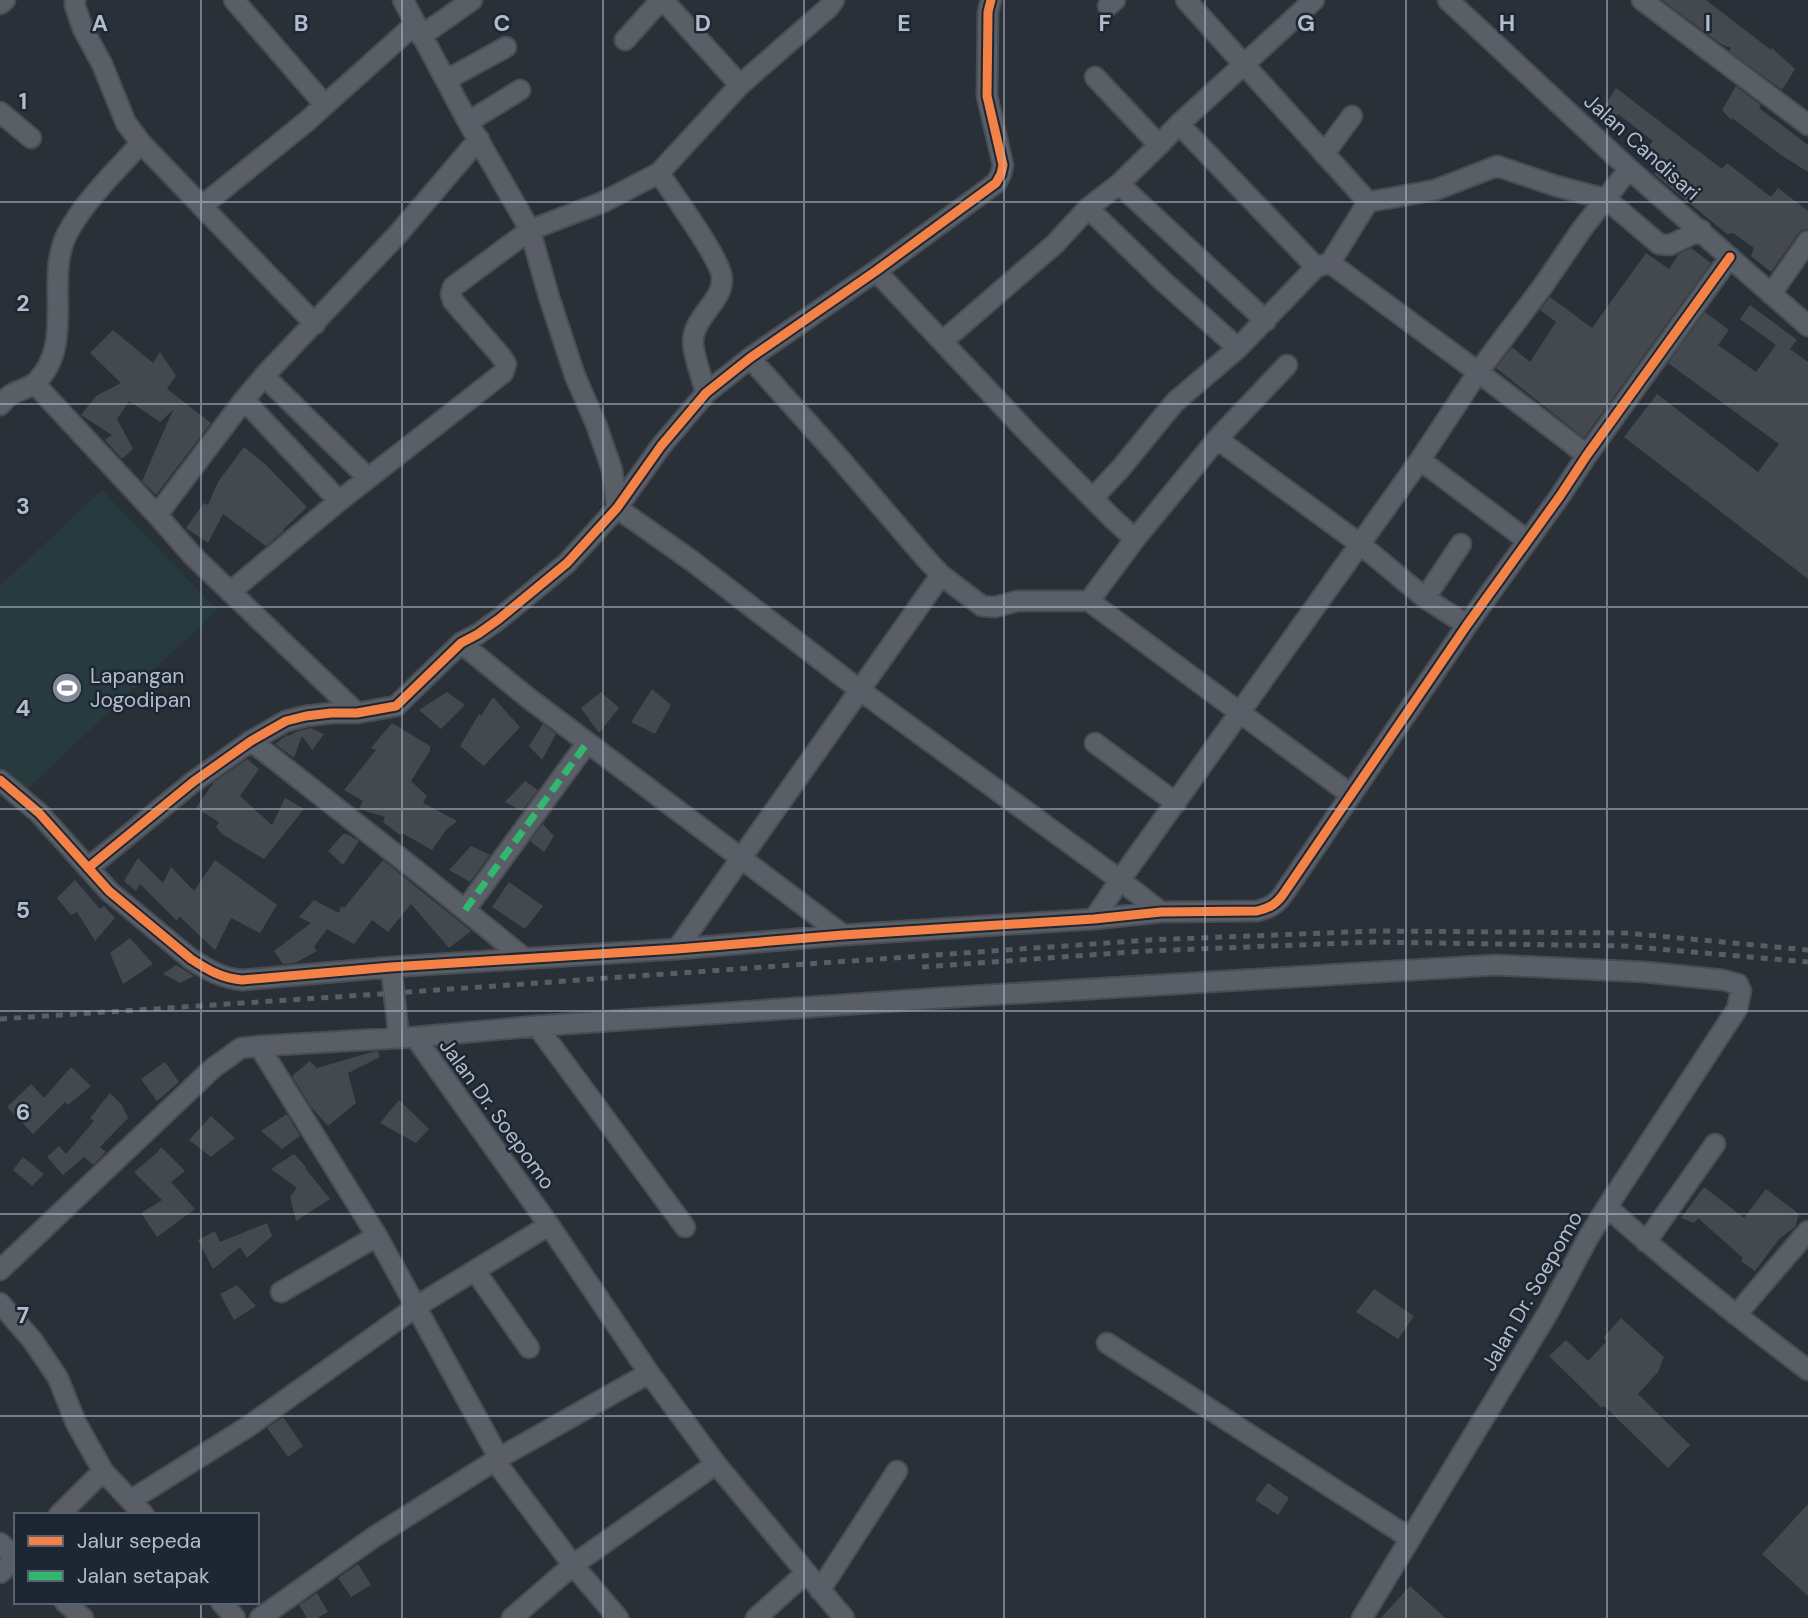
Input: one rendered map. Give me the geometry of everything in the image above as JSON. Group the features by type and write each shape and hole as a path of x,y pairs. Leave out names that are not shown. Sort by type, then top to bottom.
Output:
{"street":[{"path":"0,4 5,0"},
{"path":"75,0 83,29 102,64 126,123 141,143 315,324"},
{"path":"234,0 325,106"},
{"path":"402,0 530,230 575,376 612,470 618,508 1161,912"},
{"path":"202,206 418,30 472,0"},
{"path":"625,40 662,0 740,85"},
{"path":"88,868 193,782 251,741 286,721 306,716 357,713 396,706 461,643 499,619 567,562 618,508 661,446 706,393 750,358 876,271 996,183 1002,174 1003,164 987,96 988,12 991,0"},
{"path":"1185,0 1368,202"},
{"path":"943,341 1055,244 1088,208 1119,184 1179,124 1314,0"},
{"name":"Jalan Candisari","path":"1448,0 1617,184 1700,230 1808,326"},
{"path":"1642,0 1808,125"},
{"path":"230,592 339,501 503,373 506,364 453,301 453,287 530,230 603,202 659,173 740,85 827,3"},
{"path":"446,80 506,47"},
{"path":"1095,77 1160,145"},
{"path":"468,122 520,90"},
{"path":"0,111 31,138"},
{"path":"1324,155 1352,116"},
{"path":"1179,124 1323,265 1478,372 1587,455"},
{"path":"157,515 264,376 398,234 480,139"},
{"path":"3,397 35,384 49,364 57,337 60,257 67,235 110,176 141,143"},
{"path":"1093,498 1175,402 1238,348 1323,265 1368,202 1435,190 1497,166 1556,187 1617,184"},
{"path":"659,173 722,272 723,282 719,292 698,321 694,332 693,343 706,393"},
{"path":"1119,184 1266,321"},
{"path":"1617,184 1659,244 1670,245 1700,230"},
{"path":"1094,919 1420,460 1478,372 1617,184"},
{"path":"1088,208 1164,282 1238,348"},
{"path":"1771,294 1808,241"},
{"path":"0,779 39,813 109,891 191,959 226,979 242,981 391,967 677,949 1161,912 1267,909 1275,904 1467,625 1730,257"},
{"path":"876,271 1028,433 1135,539"},
{"path":"750,358 905,537 941,575 982,606 995,607 1017,601 1088,601 1350,794"},
{"path":"1088,601 1217,439 1287,365"},
{"path":"264,376 368,478"},
{"path":"35,384 193,556 357,713"},
{"path":"244,400 339,501"},
{"path":"1217,439 1360,544 1425,597 1467,625"},
{"path":"1420,460 1527,540"},
{"path":"1425,597 1461,544"},
{"path":"677,949 941,575"},
{"path":"461,643 587,743 843,935"},
{"path":"251,741 422,874 524,958"},
{"path":"465,909 587,743"},
{"path":"1095,743 1176,803"},
{"path":"2,1265 213,1068 242,1048 941,998 1496,965 1645,972 1738,984 1741,991 1737,1009 1607,1207"},
{"path":"391,967 407,1038"},
{"path":"537,1026 685,1227"},
{"name":"Jalan Dr. Soepomo","path":"407,1038 549,1225 649,1373 716,1464 844,1618"},
{"path":"259,1046 377,1236 497,1459 573,1565 618,1618"},
{"path":"1646,1242 1715,1144"},
{"name":"Jalan Dr. Soepomo","path":"1362,1618 1549,1311 1607,1207 1736,1315 1808,1370"},
{"path":"131,1500 249,1426 417,1306 549,1225"},
{"path":"1736,1315 1808,1231"},
{"path":"281,1292 377,1236"},
{"path":"476,1272 528,1348"},
{"path":"0,1303 33,1341 58,1378 76,1423 103,1471 142,1513"},
{"path":"1107,1343 1410,1538"},
{"path":"260,1618 374,1536 497,1459 649,1373"},
{"path":"512,1618 573,1565 716,1464"},
{"path":"61,1513 103,1471"},
{"path":"820,1590 897,1471"},
{"path":"0,1543 14,1556"},
{"path":"0,1573 14,1560"},
{"path":"756,1618 806,1573"},
{"path":"67,1604 83,1618"},
{"path":"223,1604 235,1618"}],"green space":[{"name":"Lapangan Jogodipan","path":"102,490 217,610 24,792 0,766 0,586"}],"building":[{"path":"1662,0 1706,0 1771,50 1772,48 1795,69 1782,90 1729,51 1731,48 1721,44"},
{"path":"1736,86 1761,105 1759,108 1808,145 1808,172 1732,118 1731,120 1722,110"},
{"path":"1616,88 1722,169 1727,163 1771,197 1778,188 1808,211 1808,229 1798,234 1771,272 1751,256 1754,248 1733,233 1727,234 1654,174 1659,167 1643,154 1653,141 1618,114 1612,123 1600,113"},
{"path":"1691,248 1711,263 1584,438 1496,368 1512,347 1530,362 1556,322 1540,310 1550,297 1592,328 1646,253 1669,269 1679,254"},
{"path":"1750,305 1797,340 1790,349 1808,362 1808,579 1624,437 1657,394 1758,472 1779,444 1668,363 1705,312 1729,330 1718,345 1756,372 1776,345 1740,319"},
{"path":"113,330 153,363 160,352 176,376 167,389 211,423 156,495 142,481 173,410 160,422 129,401 117,419 133,449 122,459 105,440 112,435 81,415 96,396 121,383 90,353"},
{"path":"244,447 266,465 307,507 266,546 223,514 208,543 186,528 204,503 208,505 218,482"},
{"path":"652,689 671,705 655,734 631,722"},
{"path":"447,692 465,705 441,729 419,710"},
{"path":"601,692 619,708 599,733 581,708"},
{"path":"493,697 520,727 484,766 460,746 479,714 481,716"},
{"path":"392,723 430,746 430,751 411,781 427,796 423,803 457,821 446,830 432,850 402,833 400,835 383,822 385,817 359,809 363,801 344,790 376,750 371,748"},
{"path":"543,724 556,734 542,760 529,746"},
{"path":"310,728 324,734 312,750 302,736 294,758 275,744 287,735"},
{"path":"247,759 259,769 240,796 272,825 285,798 304,809 264,859 222,834 216,827 219,822 196,808 214,782"},
{"path":"525,781 538,790 522,811 505,802"},
{"path":"543,824 554,836 544,852 530,841"},
{"path":"343,834 359,841 343,865 328,851"},
{"path":"471,846 490,855 470,882 449,870"},
{"path":"138,858 163,883 171,867 194,891 215,860 277,905 260,933 231,918 215,950 179,916 177,921 140,884 136,891 124,881"},
{"path":"383,860 471,931 449,948 411,904 388,932 372,920 354,944 327,929 314,947 317,951 295,963 283,964 274,951 311,923 299,917 314,900 339,913 341,906 344,908"},
{"path":"75,880 100,909 104,906 115,918 95,941 77,912 71,915 57,898"},
{"path":"509,882 543,906 525,929 492,907"},
{"path":"130,938 153,964 123,984 110,953"},
{"path":"176,965 194,976 180,983 163,974"},
{"path":"378,1051 380,1057 348,1073 356,1103 328,1126 311,1107 292,1076 310,1061 317,1068"},
{"path":"165,1062 179,1082 157,1101 141,1079"},
{"path":"71,1067 91,1086 68,1105 65,1102 33,1134 7,1107 31,1084 44,1098"},
{"path":"110,1093 122,1105 128,1118 100,1147 106,1152 93,1165 84,1157 63,1175 47,1157 59,1146 66,1154 94,1121 90,1118"},
{"path":"399,1100 429,1129 416,1143 380,1123"},
{"path":"287,1114 300,1136 282,1149 261,1131"},
{"path":"211,1116 235,1138 211,1157 189,1140"},
{"path":"161,1147 185,1171 171,1182 195,1209 157,1237 141,1213 162,1200 134,1172"},
{"path":"294,1154 330,1199 296,1221 290,1197 297,1188 271,1169"},
{"path":"23,1157 44,1174 32,1186 13,1170"},
{"path":"1704,1187 1744,1218 1766,1189 1799,1214 1795,1227 1779,1239 1755,1271 1741,1261 1743,1258 1698,1218 1694,1223 1681,1218"},
{"path":"267,1223 272,1236 247,1258 240,1247 213,1269 198,1240 215,1231 220,1242"},
{"path":"237,1285 256,1306 234,1320 220,1294"},
{"path":"1374,1289 1414,1316 1398,1339 1356,1312"},
{"path":"1621,1318 1664,1357 1658,1372 1638,1394 1690,1445 1668,1468 1549,1356 1566,1340 1588,1361 1606,1342 1604,1337"},
{"path":"283,1417 303,1446 288,1457 267,1428"},
{"path":"1268,1483 1289,1498 1278,1515 1255,1500"},
{"path":"1808,1504 1808,1596 1762,1554"},
{"path":"358,1564 371,1585 351,1597 338,1578"},
{"path":"1410,1586 1445,1618 1381,1618"},
{"path":"317,1593 328,1612 317,1618 307,1618 299,1605"}],"railway":[{"path":"0,1019 1149,940 1375,931 1626,933 1808,950"},
{"path":"922,967 1147,951 1373,942 1624,946 1808,962"}],"marked path":[{"path":"465,910 587,743"}],"cycle path":[{"path":"88,868 193,782 251,741 286,721 306,716 357,713 396,706 461,643 499,619 567,563 617,508 661,446 706,393 750,358 876,271 996,183 1003,165 987,96 988,12 991,0"},
{"path":"0,780 39,813 109,891 191,959 215,973 242,980 1161,912 1261,910 1274,904 1282,896 1467,625 1730,257"}],"place":[{"name":"Lapangan Jogodipan","path":"67,688"}]}
